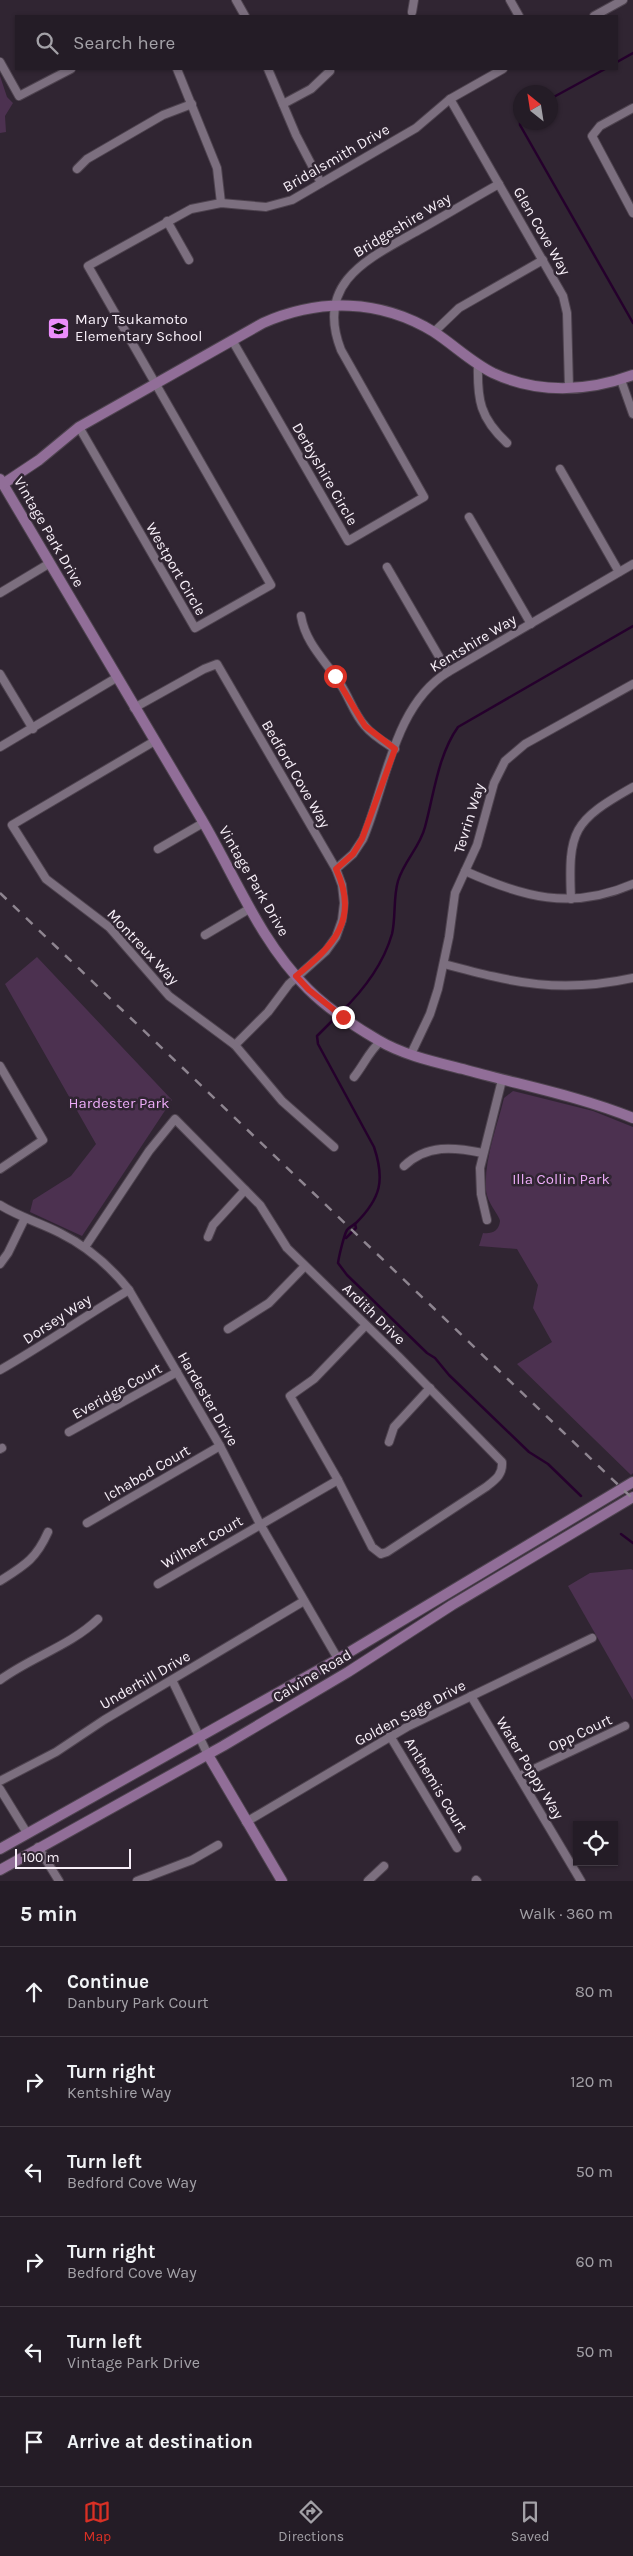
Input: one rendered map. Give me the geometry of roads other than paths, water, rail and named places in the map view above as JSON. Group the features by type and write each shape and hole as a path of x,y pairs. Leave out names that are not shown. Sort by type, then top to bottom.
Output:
{"street":[{"path":"236,0 244,15"},
{"path":"412,12 414,0"},
{"path":"510,0 518,15"},
{"path":"595,15 608,4 623,0"},
{"path":"0,62 20,96 68,70"},
{"path":"177,70 217,168 221,203"},
{"path":"268,70 299,142 321,183"},
{"name":"Bridalsmith Drive","path":"156,383 88,266 191,209 221,203 256,207 275,206 292,200 416,128 450,99 501,70"},
{"path":"283,104 311,89 330,71"},
{"name":"Glen Cove Way","path":"450,99 543,260 566,304 569,388"},
{"path":"76,169 87,159 155,120 192,104"},
{"path":"633,108 600,126 592,136 633,213"},
{"name":"Bridgeshire Way","path":"336,305 346,280 365,260 499,184"},
{"path":"167,221 189,260"},
{"path":"434,332 460,308 543,260"},
{"path":"1,483 40,460 79,427 232,340 280,316 314,306 336,305 380,309 414,321 434,332 478,364 511,380 529,385 569,388 596,386 633,375"},
{"name":"Derbyshire Circle","path":"232,340 348,541 424,498 341,350 334,325 336,305"},
{"path":"478,364 478,392 482,410 490,426 507,443"},
{"path":"621,380 633,414"},
{"name":"Westport Circle","path":"79,427 195,628 272,585 156,383"},
{"path":"560,469 619,572"},
{"name":"Vintage Park Drive","path":"1,483 50,563 153,742 203,823 249,909 268,940 296,976 330,1008 380,1042 411,1054 594,1104 633,1118"},
{"path":"469,516 531,624"},
{"path":"0,593 50,563"},
{"name":"Kentshire Way","path":"336,869 353,854 362,839 407,717 416,702 433,683 448,672 633,564"},
{"path":"387,567 448,672"},
{"path":"300,616 305,632 319,657 340,683 360,720 372,733 395,749"},
{"name":"Bedford Cove Way","path":"134,708 204,668 217,664 336,869 344,894 344,912 340,929 326,951 296,976 268,1012 235,1046"},
{"path":"0,674 33,729"},
{"path":"0,747 116,678"},
{"name":"Tevrin Way","path":"411,1054 430,1014 444,964 455,893 477,845 494,783 505,761 525,744 633,684"},
{"name":"Montreux Way","path":"153,742 12,824 46,879 109,927 169,996 235,1046"},
{"path":"571,899 570,858 577,833 586,818 599,806 633,787"},
{"path":"158,849 203,823"},
{"path":"465,870 501,887 526,895 571,899 606,894 633,884"},
{"path":"205,935 249,909"},
{"path":"444,964 508,981 553,987 589,986 633,978"},
{"path":"354,1078 369,1059 373,1048 380,1042"},
{"path":"235,1046 282,1102 334,1147"},
{"path":"0,1066 43,1140 0,1169"},
{"path":"487,1220 481,1194 480,1168 502,1080"},
{"name":"Ardith Drive","path":"85,1247 149,1151 175,1119 260,1205 287,1248 304,1267 366,1325 499,1458 502,1462 503,1470 486,1487 387,1552 381,1554 372,1547 338,1480"},
{"path":"404,1166 416,1157 441,1148 483,1153"},
{"path":"208,1237 213,1224 244,1190"},
{"name":"Hardester Drive","path":"0,1205 59,1232 85,1247 113,1271 129,1290 220,1446 260,1524 338,1659"},
{"path":"0,1264 25,1218"},
{"path":"228,1329 269,1303 304,1267"},
{"name":"Dorsey Way","path":"0,1370 55,1338 91,1312 129,1290"},
{"path":"338,1480 290,1396 314,1379 366,1325"},
{"name":"Everidge Court","path":"69,1432 177,1372"},
{"path":"390,1442 394,1427 430,1388"},
{"name":"Ichabod Court","path":"87,1523 220,1446"},
{"name":"Wilhert Court","path":"158,1584 338,1480"},
{"name":"Calvine Road","path":"0,1849 338,1659 633,1482"},
{"name":"Calvine Road","path":"0,1870 38,1847 133,1798 208,1755 633,1497"},
{"path":"0,1580 32,1560 40,1550 48,1532"},
{"name":"Underhill Drive","path":"0,1781 56,1752 85,1731 304,1601"},
{"path":"0,1680 25,1663 81,1633 98,1618"},
{"name":"Golden Sage Drive","path":"246,1822 390,1736 592,1638"},
{"path":"172,1680 208,1755 282,1881"},
{"name":"Water Poppy Way","path":"471,1696 581,1881"},
{"name":"Opp Court","path":"519,1776 625,1726"},
{"name":"Anthemis Court","path":"390,1736 457,1848"},
{"path":"0,1789 27,1833"},
{"path":"136,1881 192,1860 218,1845"},
{"path":"38,1847 59,1881"},
{"path":"368,1881 384,1866"}],"waterway":[{"path":"618,61 633,53"},
{"path":"558,95 603,70"},
{"path":"523,130 633,323"},
{"path":"340,1013 357,996 371,977 388,945 393,928 398,881 423,834 441,762 458,727 633,626"},
{"path":"336,1017 317,1036 318,1044 374,1147 380,1179 376,1197 371,1205 356,1223 347,1230 338,1263 347,1275 427,1353 435,1358 449,1375 529,1452 548,1464 581,1496"},
{"path":"346,1238 356,1228 355,1224"},
{"path":"621,1534 633,1543"}],"railway":[{"path":"0,893 633,1499"}],"place":[{"name":"Mary Tsukamoto Elementary School","path":"59,328"}],"park label":[{"name":"Hardester Park","path":"119,1103"},
{"name":"Illa Collin Park","path":"561,1179"}]}
